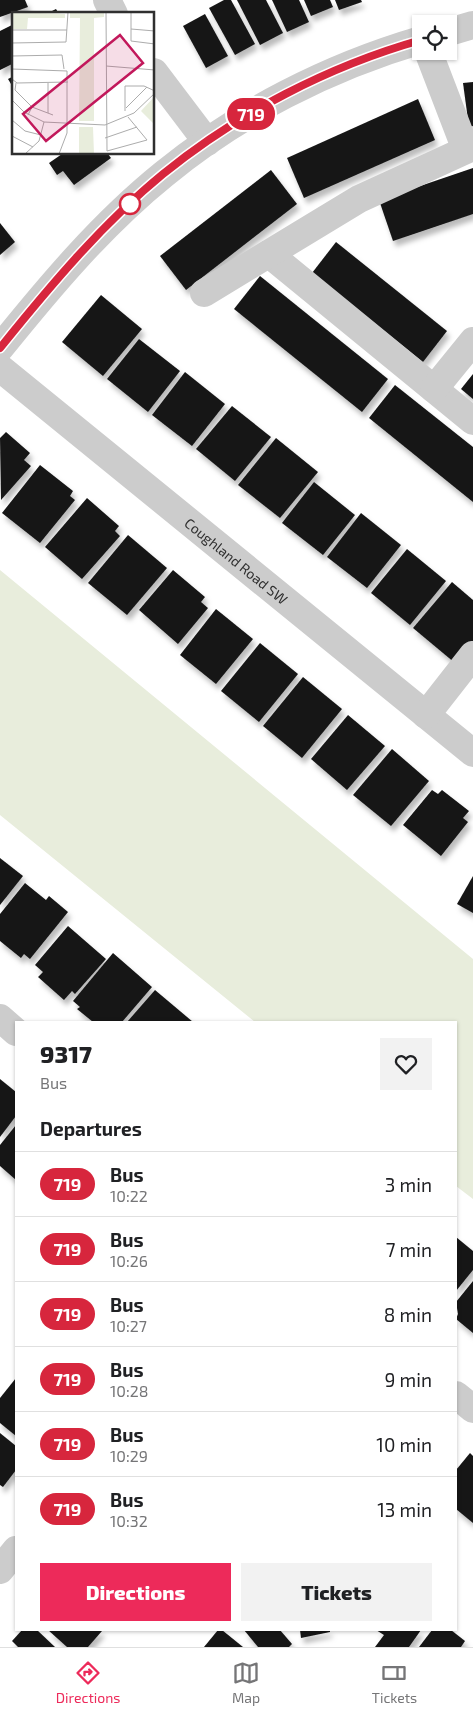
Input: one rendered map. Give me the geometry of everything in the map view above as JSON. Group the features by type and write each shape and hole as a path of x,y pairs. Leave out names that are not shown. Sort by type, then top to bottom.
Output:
{"street":[{"path":"457,30 473,25"},
{"path":"0,348 63,271 126,207 164,174 207,142 275,99 379,52 412,43"},
{"path":"204,293 359,199 470,149 432,60"},
{"path":"155,73 207,142"},
{"path":"269,254 473,421"},
{"path":"434,389 473,341"},
{"name":"Coughland Road SW","path":"0,368 473,753"},
{"path":"426,715 473,655"},
{"path":"0,1018 15,1031"},
{"path":"457,1396 473,1409"},
{"path":"0,1570 15,1551"}],"green space":[{"path":"0,570 473,959 473,1199 457,1187 457,1021 254,1021 0,815"}],"building":[{"path":"0,0 25,0 28,7 0,17"},
{"path":"224,0 231,0 255,44 235,55 209,8"},
{"path":"237,0 266,0 283,33 260,45"},
{"path":"272,0 299,0 309,22 287,32"},
{"path":"304,0 330,0 333,7 311,16"},
{"path":"335,0 361,0 362,2 339,10"},
{"path":"205,14 228,56 206,68 183,26"},
{"path":"12,25 12,64 0,70 0,31"},
{"path":"12,77 12,86 8,79"},
{"path":"473,82 473,126 469,127 463,83"},
{"path":"418,99 435,140 304,198 287,158"},
{"path":"61,155 109,155 111,158 74,185 63,171 57,175 49,163"},
{"path":"473,168 473,214 393,241 379,200"},
{"path":"271,170 297,204 186,290 160,256"},
{"path":"0,223 15,242 0,255"},
{"path":"336,242 447,331 423,362 312,273"},
{"path":"260,276 388,379 362,412 234,309"},
{"path":"101,295 142,329 103,376 62,342"},
{"path":"139,339 180,371 148,412 107,379"},
{"path":"185,372 225,404 192,446 152,415"},
{"path":"473,374 473,399 461,389"},
{"path":"395,385 473,447 473,502 369,418"},
{"path":"232,406 271,437 235,481 196,449"},
{"path":"6,432 30,453 24,460 31,466 1,500 0,438"},
{"path":"276,438 318,472 280,518 238,485"},
{"path":"40,465 73,491 70,496 75,500 40,543 2,513"},
{"path":"314,482 355,515 323,555 282,523"},
{"path":"87,498 119,526 115,531 120,536 82,579 45,547"},
{"path":"361,513 401,545 367,588 327,557"},
{"path":"128,535 167,568 127,615 88,583"},
{"path":"407,549 446,581 410,625 371,593"},
{"path":"173,570 205,597 201,602 208,608 178,644 139,610"},
{"path":"452,582 473,600 473,641 455,663 413,628"},
{"path":"216,609 253,639 216,684 180,655"},
{"path":"260,643 298,674 259,722 221,691"},
{"path":"303,677 342,709 302,758 263,726"},
{"path":"348,715 385,746 347,790 311,759"},
{"path":"392,749 429,781 391,826 353,795"},
{"path":"432,790 438,794 442,790 469,811 463,818 468,822 441,856 403,825"},
{"path":"0,858 23,876 0,905"},
{"path":"473,876 473,913 457,904"},
{"path":"25,883 46,900 49,896 68,912 30,959 24,954 21,958 0,941 0,914"},
{"path":"68,926 106,959 75,994 72,991 64,1000 38,977 43,972 35,965"},
{"path":"113,953 152,987 123,1021 92,1021 77,1009 80,1007 73,1001"},
{"path":"155,990 192,1021 128,1021"},
{"path":"0,1079 15,1091 15,1117 0,1137"},
{"path":"15,1126 15,1179 0,1166 0,1145"},
{"path":"457,1238 473,1251 473,1270 457,1290"},
{"path":"473,1281 473,1333 457,1320 457,1301"},
{"path":"15,1379 15,1435 0,1423 0,1398"},
{"path":"0,1433 15,1445 15,1471 3,1487 0,1485"},
{"path":"470,1453 473,1456 473,1523 457,1510 457,1469"},
{"path":"21,1631 38,1631 55,1647 18,1647 12,1641"},
{"path":"49,1631 102,1631 88,1647 67,1647"},
{"path":"217,1631 223,1631 243,1647 204,1647"},
{"path":"245,1631 281,1631 292,1644 289,1647 258,1647"},
{"path":"300,1631 330,1631 330,1632 301,1638"},
{"path":"378,1631 420,1631 409,1647 375,1647 384,1635"},
{"path":"431,1631 452,1631 465,1641 461,1647 419,1647"}],"bus line":[{"name":"719","path":"0,348 63,271 126,207 164,174 207,142 275,99 379,52 412,43"}]}
